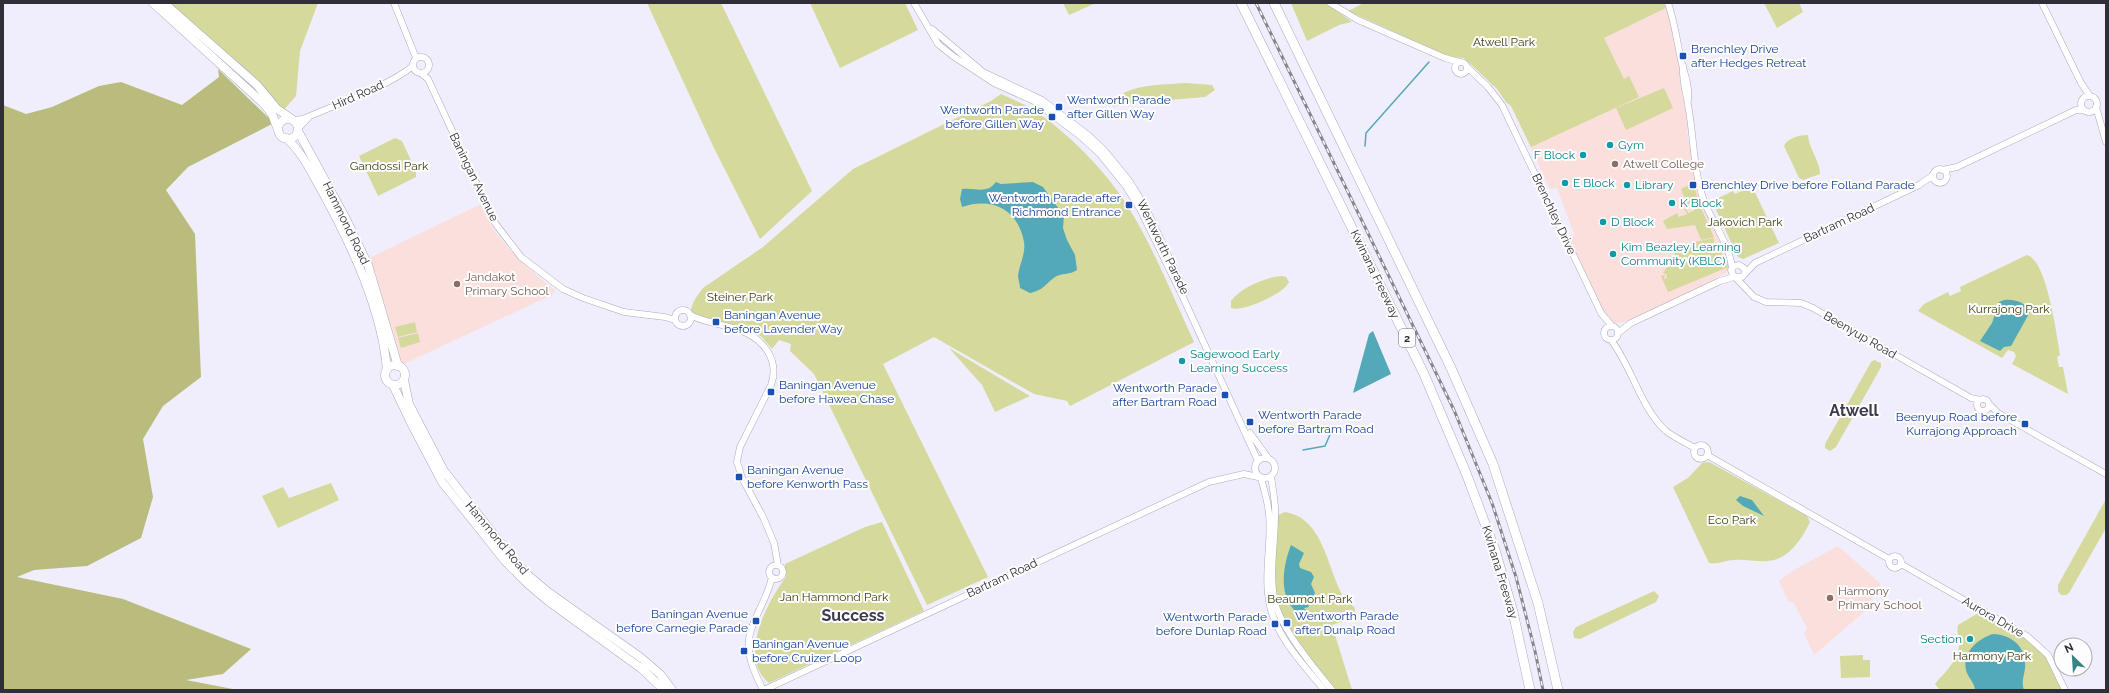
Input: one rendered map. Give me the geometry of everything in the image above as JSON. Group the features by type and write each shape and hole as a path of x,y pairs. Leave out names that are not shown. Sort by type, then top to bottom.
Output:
{"highway":[{"name":"Kwinana Freeway","path":"1241,3 1424,374 1466,473 1497,557 1513,612 1530,690"},
{"name":"2","path":"1274,3 1451,368 1482,437 1519,538 1534,588 1558,690"}],"main road":[{"path":"153,3 263,103 272,114 281,136 286,138 295,136 298,130 293,120 284,115 257,86 164,3"},
{"path":"278,130 282,121 293,120"},
{"name":"Hammond Road","path":"298,130 346,219 368,265 398,366"},
{"name":"Hammond Road","path":"286,138 301,154 331,209 360,269 381,338 387,370"},
{"path":"392,366 398,366 405,372 404,380 399,384 393,385 387,380 387,370 392,366"},
{"name":"Hammond Road","path":"404,380 409,404 444,471 514,560 529,576 548,592 640,657 660,674 672,690"},
{"name":"Hammond Road","path":"393,385 442,482 505,561 548,601 642,669 664,690"}],"street":[{"path":"394,3 414,50 419,58 420,70"},
{"name":"Wentworth Parade","path":"914,3 938,44 953,56 994,83 1034,101 1084,139 1100,154 1125,185 1140,209 1177,286 1257,462 1254,471 1260,478 1269,514 1267,565 1269,604 1272,614 1297,657 1324,690"},
{"path":"1330,3 1358,20 1445,58 1457,65 1459,73 1466,70 1464,63 1457,65"},
{"path":"1668,3 1673,18 1683,66 1698,172 1704,200 1731,256 1740,265 1744,274 1745,287"},
{"path":"2042,3 2087,97 2096,101 2094,109 2106,142"},
{"name":"Wentworth Parade","path":"928,25 983,72 1042,100 1088,135 1116,164 1145,206 1252,437 1272,461 1275,468 1271,477 1275,515 1273,564 1276,606 1285,625 1304,654 1332,690"},
{"path":"419,58 428,60 420,70"},
{"name":"Hird Road","path":"293,120 299,120 311,116 405,73 420,70"},
{"name":"Baningan Avenue","path":"420,70 428,79 495,223 521,257 563,289 583,298 624,312 675,317"},
{"name":"Brenchley Drive","path":"1466,70 1479,77 1502,105 1601,313 1604,330"},
{"path":"2083,107 2087,97"},
{"path":"1958,167 1943,182 1937,182 1934,179 1934,175 1937,170 1958,167 2083,107 2094,109"},
{"name":"Hird Road","path":"298,130 311,116"},
{"path":"1942,170 1945,172 1946,178"},
{"name":"Bartram Road","path":"1732,269 1740,265 1755,263 1922,183 1934,175"},
{"name":"Bartram Road","path":"1922,183 1937,182"},
{"path":"1731,256 1732,269 1735,278"},
{"name":"Bartram Road","path":"1744,274 1755,263"},
{"path":"1630,323 1608,326 1604,330 1605,336 1615,336 1630,323 1720,280 1732,269"},
{"path":"1720,280 1735,278 1744,274"},
{"name":"Beenyup Road","path":"1735,278 1754,297 1766,302 1801,303 1813,308 1971,398 1979,403 1981,411 1998,413"},
{"path":"702,321 680,326 675,317 682,311 702,321 734,327 756,338 766,349 772,361 773,380 740,447 737,462 748,491 763,517 774,543 775,565 769,571 775,578"},
{"name":"Brenchley Drive","path":"1601,313 1613,326 1615,336"},
{"path":"688,324 690,315"},
{"path":"1615,336 1620,352 1645,402 1661,425 1672,436 1695,448"},
{"name":"Beenyup Road","path":"1979,403 1986,400 1998,413 2106,474"},
{"path":"1986,411 1989,404"},
{"path":"1700,445 1704,446 1708,451 1707,455 1704,458 1698,458 1694,452 1695,448 1700,445"},
{"name":"Aurora Drive","path":"1707,455 1889,559 1894,555 1898,556 1902,560 1901,564 2027,636 2048,655 2066,690"},
{"path":"1257,462 1268,458"},
{"name":"Bartram Road","path":"1244,474 1257,462"},
{"name":"Bartram Road","path":"763,690 1209,482 1244,474 1260,478"},
{"path":"1260,478 1271,477"},
{"path":"763,690 752,668 749,641 751,630 770,587 775,578 783,573 783,570 775,565"}],"shaded area":[{"name":"Atwell College","path":"1668,7 1679,61 1682,94 1689,128 1687,131 1697,190 1708,218 1725,251 1730,267 1726,273 1692,291 1629,321 1613,324 1605,315 1569,239 1568,235 1575,236 1557,188 1550,189 1511,106 1506,102 1497,89"},
{"name":"Jandakot Primary School","path":"481,204 492,227 507,247 555,290 552,295 393,369 361,262"},
{"name":"Harmony Primary School","path":"1838,546 1881,584 1864,612 1814,655 1804,633 1807,628 1794,603 1788,601 1779,581 1794,570"}],"green space":[{"path":"167,3 318,3 300,51 296,96 282,112"},
{"path":"647,3 721,3 812,191 760,239 713,146"},
{"path":"810,3 905,3 918,30 840,68"},
{"path":"1063,3 1096,3 1069,15"},
{"path":"1291,3 1326,3 1352,22 1339,25 1307,41"},
{"name":"Atwell Park","path":"1364,3 1664,3 1666,8 1604,38 1624,79 1629,76 1639,97 1531,147 1511,106 1506,102 1497,89 1464,58 1450,57 1348,11"},
{"path":"1764,3 1799,3 1803,12 1777,28"},
{"path":"218,69 274,123 188,167 166,190 195,234 201,377 163,406 143,439 153,497 141,538 87,566 34,570 17,577 123,599 251,649 223,674 186,680 238,690 3,690 3,105 26,114 52,107 99,86 121,82 182,105 219,77"},
{"path":"1186,83 1212,85 1215,90 1205,97 1122,104 1114,107 1112,105 1117,98 1134,89 1145,86"},
{"path":"1664,88 1673,108 1626,130 1616,108"},
{"name":"Steiner Park","path":"1001,94 1034,110 1047,119 1073,141 1108,178 1127,205 1146,238 1194,342 1070,406 1067,401 1034,394 934,337 883,364 988,577 927,605 814,374 790,351 791,344 779,340 772,349 762,337 746,328 694,316 691,313 691,309 703,288 763,247 853,169 991,101"},
{"path":"1808,135 1810,145 1820,169 1820,174 1803,180 1799,178 1784,146 1791,139 1798,136"},
{"name":"Gandossi Park","path":"395,138 402,141 416,171 416,177 378,196 359,156"},
{"path":"1693,183 1701,208 1714,237 1701,240 1695,225 1667,229 1663,221 1677,213 1679,217 1687,214 1684,209 1686,208 1688,213 1695,210 1693,204 1688,206 1681,189"},
{"name":"Jakovich Park","path":"1752,186 1779,243 1743,259 1738,257 1712,201 1733,191 1735,194"},
{"path":"1713,238 1716,251 1721,251 1728,266 1727,269 1726,268 1668,292 1661,276 1665,275 1664,279 1667,278 1666,274 1663,273 1675,254 1673,247"},
{"name":"Kurrajong Park","path":"2027,255 2034,260 2040,270 2050,300 2060,355 2057,357 2059,367 2063,367 2068,394 2012,364 2016,356 2014,352 2008,350 2002,358 1918,311 1924,304 1948,292 1950,296 1961,291 1960,287"},
{"path":"1282,276 1286,277 1289,282 1280,291 1253,305 1244,308 1231,308 1231,301 1235,296 1247,288 1269,278"},
{"path":"415,322 417,332 398,337 395,327"},
{"path":"418,333 420,342 401,348 398,338"},
{"path":"949,348 1030,396 995,412 982,385"},
{"path":"1874,360 1881,363 1881,367 1836,447 1830,451 1825,448 1825,444 1871,362"},
{"name":"Eco Park","path":"1709,462 1807,516 1810,522 1794,548 1782,557 1775,560 1731,560 1709,563 1673,487 1688,478 1702,463"},
{"path":"331,483 339,500 278,528 262,496 283,487 289,498"},
{"path":"2106,499 2106,528 2069,593 2066,595 2061,595 2058,591 2058,585"},
{"name":"Beaumont Park","path":"1285,512 1298,516 1308,524 1316,534 1323,546 1344,598 1355,608 1355,617 1332,625 1352,690 1335,690 1295,640 1283,618 1279,607 1275,585 1275,563 1277,518 1278,515"},
{"name":"Jan Hammond Park","path":"882,522 924,611 769,683 760,672 756,659 756,644 764,614 786,577 785,564 865,527"},
{"path":"1654,591 1659,596 1656,602 1580,639 1574,638 1573,632 1576,627"},
{"name":"Harmony Park","path":"1980,612 2026,638 2048,657 2053,667 2053,677 2058,677 2064,690 1940,690 1935,684 1950,667 1958,652 1958,625"},
{"path":"1863,655 1863,660 1870,660 1870,677 1841,678 1840,656"}],"water":[{"path":"996,182 1001,184 1033,182 1043,187 1064,216 1063,228 1067,240 1075,255 1077,270 1055,277 1035,292 1030,293 1020,288 1018,276 1023,255 1024,242 1016,221 1002,208 984,204 973,204 962,207 960,199 962,189 985,189 992,186"},
{"path":"2004,300 2019,302 2030,312 2011,346 2004,347 2000,351 1980,341 1992,323 1999,302"},
{"path":"1373,331 1391,374 1353,393 1369,334"},
{"path":"1740,496 1752,500 1764,516 1743,506 1736,500"},
{"path":"1291,545 1304,553 1299,564 1300,568 1311,572 1314,577 1311,584 1315,593 1308,604 1309,607 1304,608 1309,614 1307,620 1304,620 1292,608 1285,592 1284,576 1286,560"},
{"path":"1993,634 2007,637 2012,640 2024,654 2024,690 1975,690 1967,673 1965,666 1966,660 1971,648 1987,636"}],"waterway":[{"path":"1365,146 1366,133 1429,62"},
{"path":"1303,450 1325,446 1332,430"}],"railway":[{"path":"1256,3 1454,410 1492,503 1516,577 1535,651 1543,690"}],"place":[{"name":"Brenchley Drive after Hedges Retreat","path":"1683,56"},
{"name":"Wentworth Parade after Gillen Way","path":"1059,107"},
{"name":"Wentworth Parade before Gillen Way","path":"1052,117"},
{"name":"Gym","path":"1610,145"},
{"name":"F Block","path":"1583,155"},
{"name":"Atwell College","path":"1615,164"},
{"name":"E Block","path":"1565,183"},
{"name":"Library","path":"1627,185"},
{"name":"Brenchley Drive before Folland Parade","path":"1693,185"},
{"name":"K Block","path":"1672,203"},
{"name":"Wentworth Parade after Richmond Entrance","path":"1129,205"},
{"name":"D Block","path":"1603,222"},
{"name":"Kim Beazley Learning Community (KBLC)","path":"1613,254"},
{"name":"Jandakot Primary School","path":"457,284"},
{"name":"Baningan Avenue before Lavender Way","path":"716,322"},
{"name":"Sagewood Early Learning Success","path":"1182,361"},
{"name":"Baningan Avenue before Hawea Chase","path":"771,392"},
{"name":"Wentworth Parade after Bartram Road","path":"1225,395"},
{"name":"Wentworth Parade before Bartram Road","path":"1250,422"},
{"name":"Beenyup Road before Kurrajong Approach","path":"2025,424"},
{"name":"Baningan Avenue before Kenworth Pass","path":"739,477"},
{"name":"Harmony Primary School","path":"1830,598"},
{"name":"Baningan Avenue before Carnegie Parade","path":"756,621"},
{"name":"Wentworth Parade after Dunalp Road","path":"1287,623"},
{"name":"Wentworth Parade before Dunlap Road","path":"1275,624"},
{"name":"Section","path":"1970,639"},
{"name":"Baningan Avenue before Cruizer Loop","path":"744,651"}],"district":[{"name":"Atwell","path":"1854,410"},
{"name":"Success","path":"853,615"}]}
